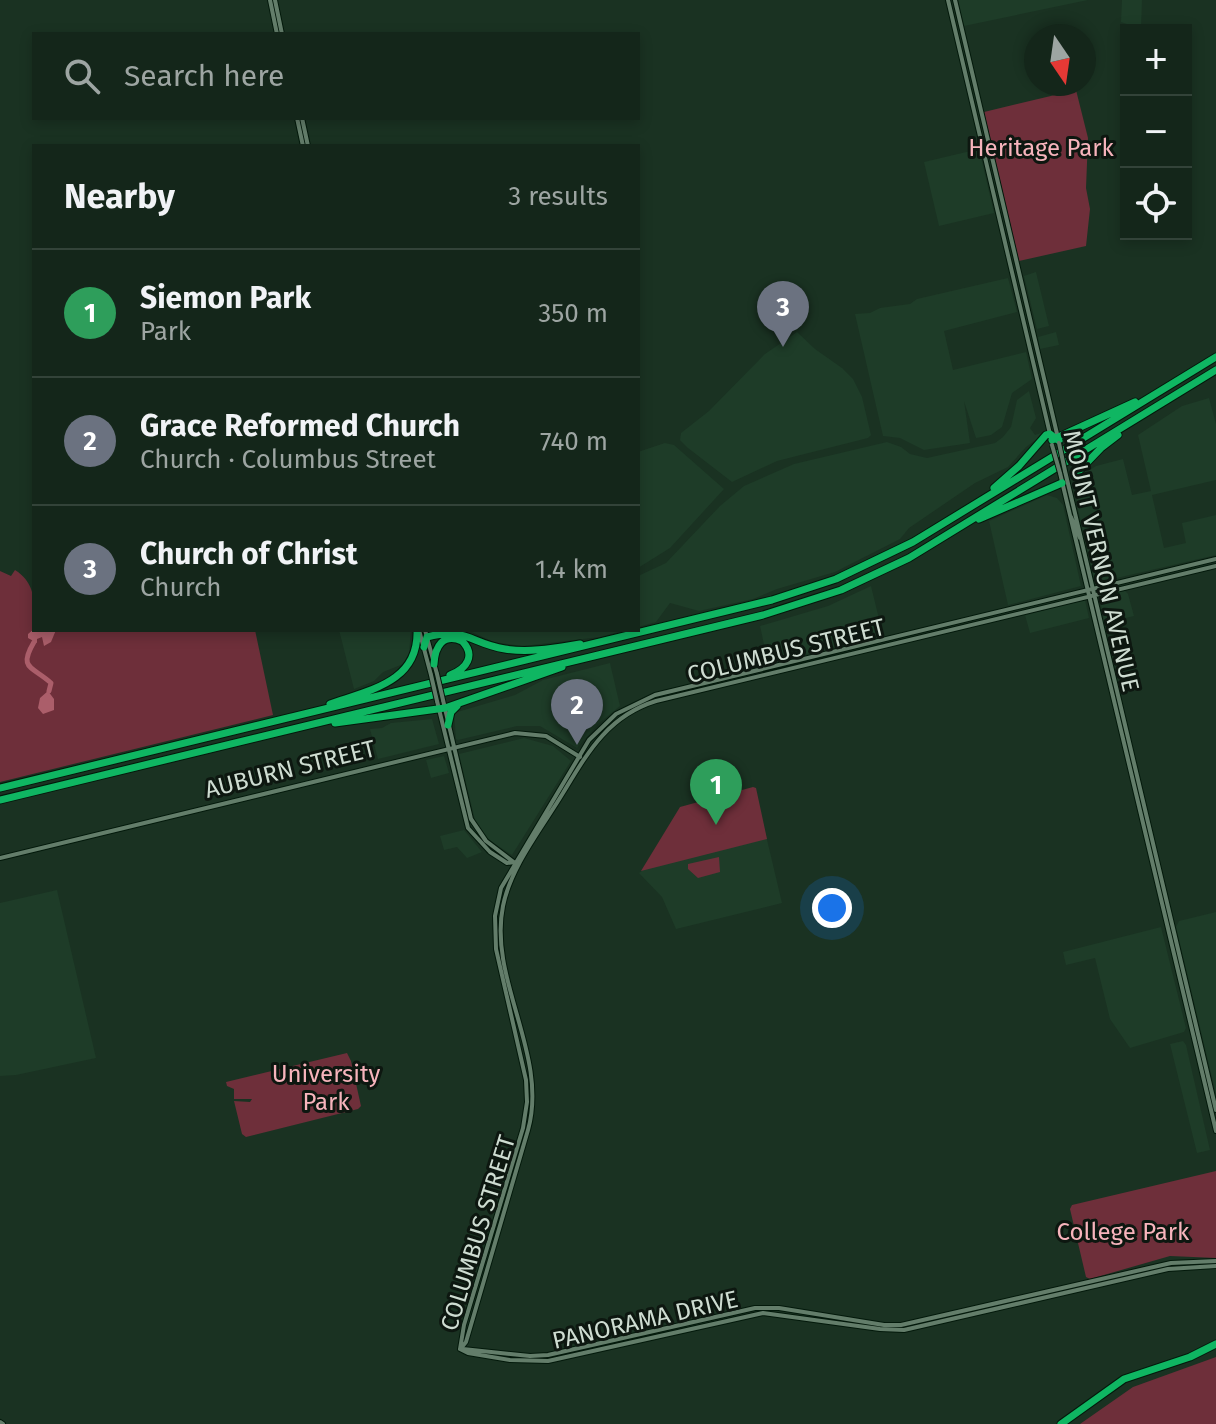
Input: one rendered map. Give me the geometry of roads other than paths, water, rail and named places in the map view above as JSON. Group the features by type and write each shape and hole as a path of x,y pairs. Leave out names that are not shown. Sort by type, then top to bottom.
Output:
{"highway":[{"path":"0,788 606,642 819,585 892,554 1216,357"},
{"path":"0,800 814,600 893,566 1216,370"},
{"path":"959,514 1012,473 1045,436 1055,440 1159,392"},
{"path":"1076,474 1101,448 1148,412"},
{"path":"948,533 1064,481"},
{"path":"422,632 457,633 500,648 527,651 606,642"},
{"path":"422,632 424,647"},
{"path":"295,717 395,678 414,656 422,632"},
{"path":"378,696 461,671 468,663 467,646 459,639 444,640 437,647 434,664"},
{"path":"301,728 464,701 590,656"},
{"path":"448,725 451,712 464,701"},
{"path":"1061,1424 1124,1379 1190,1357 1216,1344"}],"main road":[{"path":"272,0 280,32"},
{"name":"MOUNT VERNON AVENUE","path":"948,0 992,169"},
{"name":"MOUNT VERNON AVENUE","path":"955,0 1216,1131"},
{"path":"300,120 306,144"},
{"path":"1064,481 1076,474"},
{"name":"MOUNT VERNON AVENUE","path":"1064,481 1070,516 1084,553 1090,592 1216,1110"},
{"name":"COLUMBUS STREET","path":"460,1349 464,1325 526,1111 526,1080 495,940 495,916 501,888 595,733 609,720 646,698 1216,559"},
{"name":"COLUMBUS STREET","path":"1090,592 1216,566"},
{"path":"1137,584 1162,572"},
{"path":"422,632 434,664 434,674"},
{"path":"424,647 434,674 468,828 490,852 507,863 517,863"},
{"path":"441,705 448,725 450,748"},
{"name":"AUBURN STREET","path":"0,858 527,732 552,739 581,758"},
{"name":"PANORAMA DRIVE","path":"460,1349 548,1355 765,1307 901,1325 1176,1262 1216,1264"}],"waterway":[{"path":"34,642 27,662 51,683 49,691"}],"place":[{"name":"Church of Christ","path":"783,347"},
{"name":"Grace Reformed Church","path":"577,745"},
{"name":"Siemon Park","path":"716,825"}],"park label":[{"name":"Heritage Park","path":"1041,148"},
{"name":"University Park","path":"326,1088"},
{"name":"College Park","path":"1123,1232"}]}
